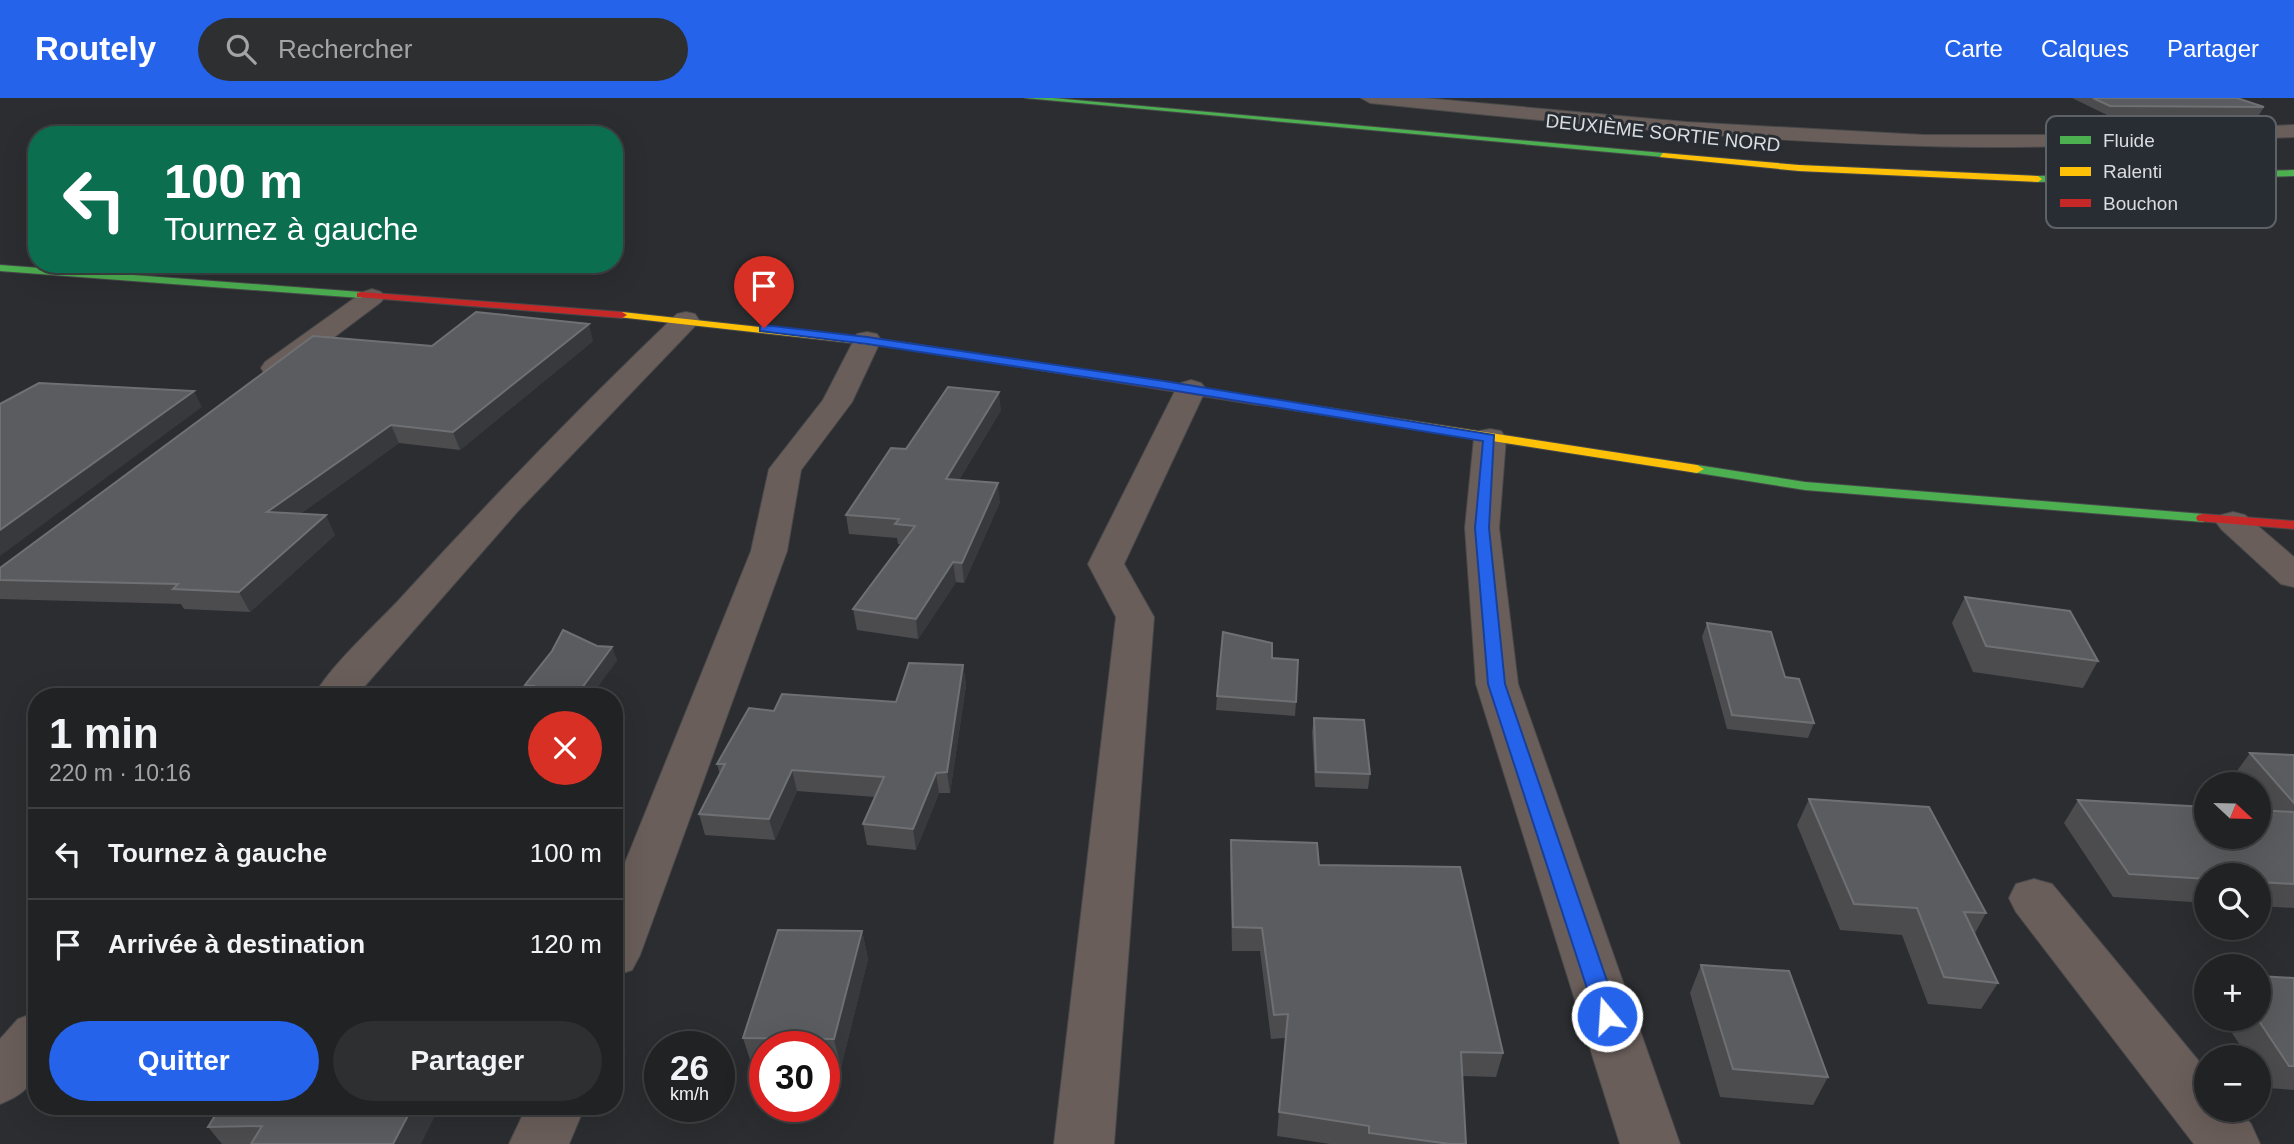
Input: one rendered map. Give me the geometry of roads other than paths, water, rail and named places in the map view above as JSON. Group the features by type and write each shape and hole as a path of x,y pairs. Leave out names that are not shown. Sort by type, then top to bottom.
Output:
{"street":[{"name":"DEUXIÈME SORTIE NORD","path":"1028,98 1467,135 1799,168 2046,179"},
{"path":"1370,98 1655,127 1936,141 2046,140"},
{"path":"2276,132 2294,131"},
{"name":"DEUXIÈME SORTIE NORD","path":"2276,174 2294,173"},
{"path":"0,268 28,270"},
{"path":"64,273 686,320 867,340 1805,486 2294,525"},
{"path":"250,386 372,297"},
{"path":"341,688 417,601 614,389 686,320"},
{"path":"623,932 769,551 785,469 837,402 867,340"},
{"path":"1084,1144 1135,617 1106,564 1191,389"},
{"path":"1490,438 1482,528 1496,684 1650,1144"},
{"path":"2234,522 2294,576"},
{"path":"2034,898 2230,1144"},
{"path":"0,1079 28,1046"},
{"path":"539,1144 552,1115"}]}
